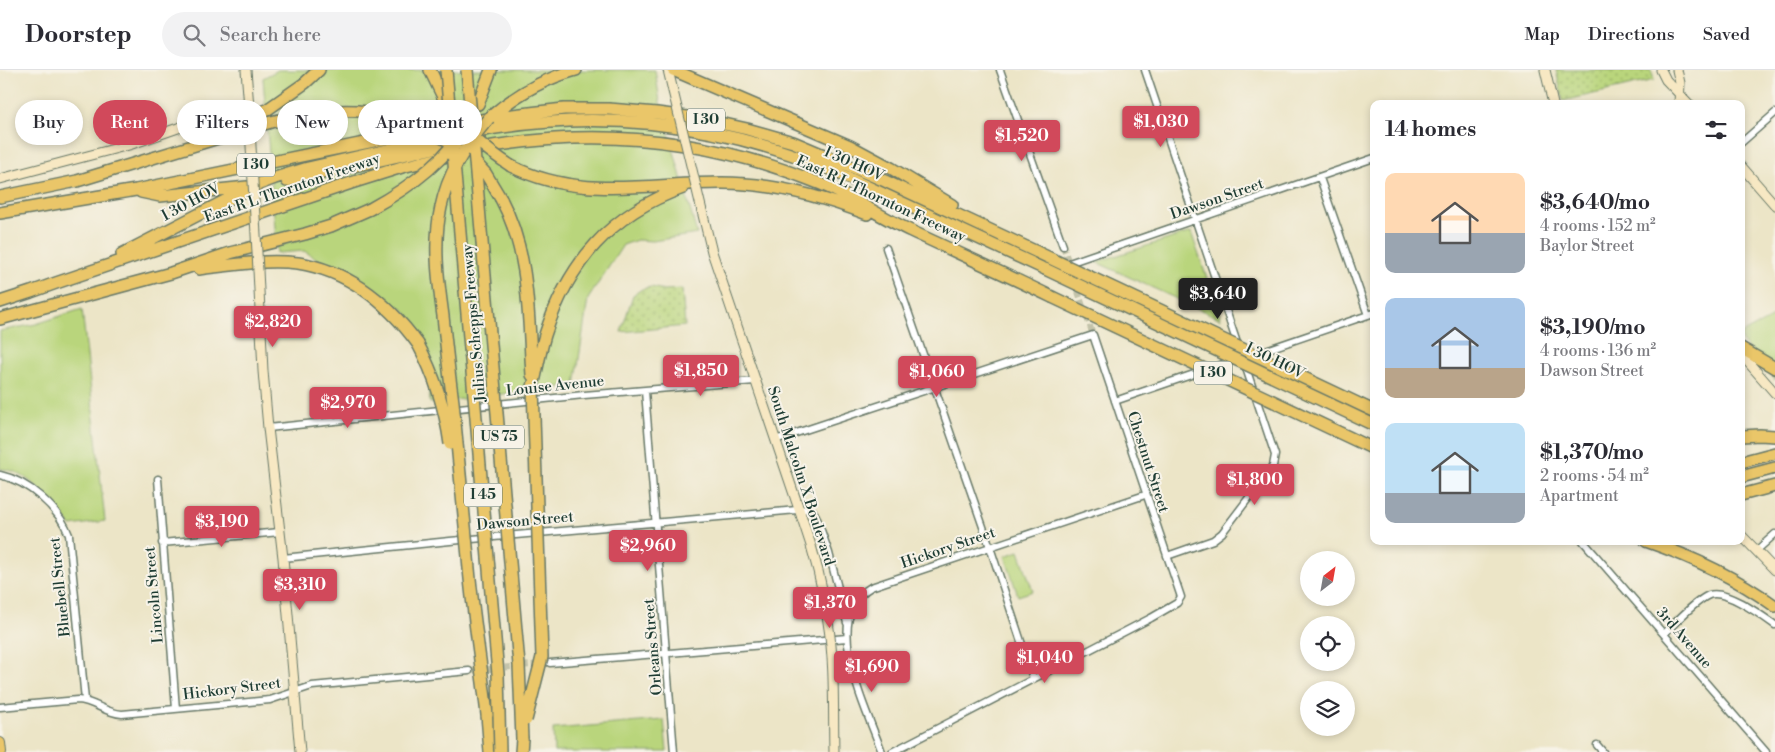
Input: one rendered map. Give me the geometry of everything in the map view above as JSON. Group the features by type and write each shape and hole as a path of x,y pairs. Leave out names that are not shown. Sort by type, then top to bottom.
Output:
{"highway":[{"path":"166,155 268,109 305,84 319,70"},
{"path":"430,70 444,99 466,130 488,150 512,166 542,179 575,186 605,188 697,184 752,185 817,197 910,230"},
{"name":"Julius Schepps Freeway","path":"446,70 496,644 500,703 500,752"},
{"name":"Julius Schepps Freeway","path":"468,70 519,665 522,752"},
{"path":"0,319 171,273 230,253 331,226 370,209 415,182 432,169 469,121 478,104 491,70"},
{"path":"490,752 438,271 438,229 441,206 452,174 461,155 489,118 536,84 559,74 576,70"},
{"path":"671,70 789,119 876,159 998,233"},
{"path":"0,197 77,181 271,122 308,113 344,109 374,111 430,130 474,160 486,174 514,226 522,254 526,281 533,387 542,657 522,739"},
{"name":"East R L Thornton Freeway","path":"0,213 136,190 533,112 564,109 609,109 702,119 793,142 877,178 998,233 1370,409"},
{"name":"I 30 HOV","path":"82,274 142,245 254,186 308,168 435,139 515,125 574,120 627,120 663,124 733,136 794,154 858,182 1370,429"},
{"name":"East R L Thornton Freeway","path":"0,302 402,167 502,143 617,137 661,141 706,148 747,158 823,185 910,230 1370,447"},
{"path":"533,387 545,337 560,297 570,277 598,239 615,224 638,209 659,198 697,184"},
{"name":"I 30 HOV","path":"136,190 160,196 254,186"},
{"path":"171,273 233,264 298,263 340,276 370,293 387,307 418,344 435,378 441,397 448,434 455,489 468,558"},
{"name":"I 30 HOV","path":"1046,273 1370,423"},
{"path":"1745,350 1775,368"},
{"path":"1745,436 1775,436"},
{"path":"1745,461 1775,453"},
{"path":"1745,476 1775,468"},
{"path":"1745,483 1775,475"},
{"path":"1745,494 1775,486"},
{"path":"1658,545 1722,572 1750,588 1775,606"}],"main road":[{"path":"0,743 1,752"}],"street":[{"path":"246,70 248,100"},
{"name":"South Malcolm X Boulevard","path":"671,70 673,91 712,252 816,562 829,623 834,752"},
{"path":"1000,70 1063,246"},
{"path":"1145,70 1275,455 1273,466 1222,532 1213,540 1167,556"},
{"path":"1545,70 1553,100"},
{"path":"1661,70 1666,80 1685,100"},
{"path":"1677,70 1679,100"},
{"path":"1745,139 1775,113"},
{"path":"0,179 129,145 177,129"},
{"path":"251,145 263,371 283,558 300,752"},
{"name":"Dawson Street","path":"1069,263 1370,159"},
{"path":"1745,171 1775,205"},
{"path":"1320,178 1370,311"},
{"path":"886,248 990,547 1033,678 892,752"},
{"path":"1115,402 1370,314"},
{"name":"Chestnut Street","path":"934,388 1093,335 1180,597 1177,602 1151,618 1033,678"},
{"path":"1745,359 1775,393"},
{"name":"Louise Avenue","path":"268,428 584,395 755,381"},
{"path":"775,440 934,388"},
{"name":"Orleans Street","path":"644,391 674,752"},
{"name":"Bluebell Street","path":"0,475 12,478 23,484 51,508 65,524 69,535 85,700"},
{"name":"Lincoln Street","path":"158,479 176,709"},
{"name":"Hickory Street","path":"882,752 852,667 847,638 847,623 855,601 864,591 871,587 1145,495"},
{"path":"800,514 808,509 813,511 816,516 829,553 847,623"},
{"name":"Dawson Street","path":"283,558 654,522 800,514"},
{"path":"162,542 280,532"},
{"path":"1756,550 1775,534"},
{"path":"1745,539 1775,570"},
{"name":"3rd Avenue","path":"1586,545 1766,752"},
{"path":"1664,634 1701,600 1715,594 1745,605 1775,625"},
{"path":"550,663 847,638"},
{"name":"Hickory Street","path":"0,707 85,700 115,714 270,700 312,686 469,672"},
{"path":"1597,745 1604,752"}],"green space":[{"path":"278,70 655,70 660,102 697,234 653,241 637,240 623,245 588,299 575,385 430,403 425,340 404,310 304,251 277,253 267,128 267,100 265,100 263,78"},
{"path":"1556,70 1651,70 1654,80 1567,100 1563,100"},
{"path":"1191,232 1221,319 1096,262"},
{"path":"651,287 664,290 682,289 685,326 621,332 633,295 642,289"},
{"path":"82,309 105,521 71,526 40,490 20,475 10,470 0,469 0,331 36,324"},
{"path":"1775,316 1775,380 1745,345 1745,332"},
{"path":"1019,551 1033,591 1018,596 1005,556"},
{"path":"664,720 667,752 554,752 553,729"}],"tunnel":[{"path":"1063,246 1070,266"},
{"path":"1075,283 1093,335"},
{"path":"469,671 541,664"}]}
